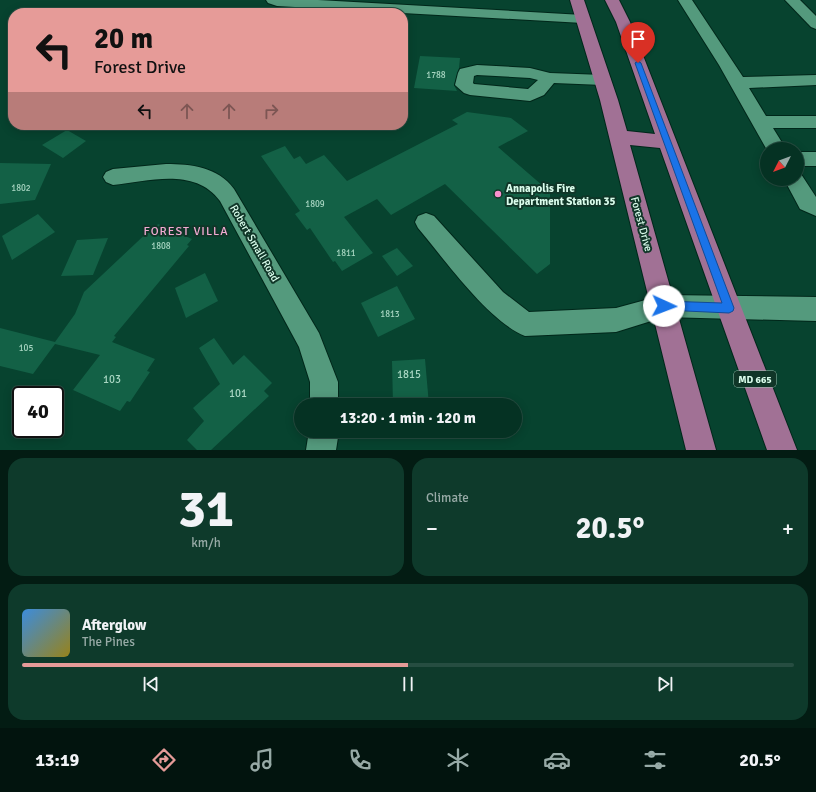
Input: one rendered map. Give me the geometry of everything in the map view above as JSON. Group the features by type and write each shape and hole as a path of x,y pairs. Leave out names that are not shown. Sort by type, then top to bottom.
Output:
{"main road":[{"name":"Forest Drive","path":"577,0 603,80 619,137 701,450"},
{"path":"612,0 623,22 729,308"},
{"path":"619,137 667,142"},
{"name":"MD 665","path":"729,308 782,450"}],"street":[{"path":"274,0 277,2 466,7 510,16 583,19"},
{"path":"509,0 510,16"},
{"path":"685,0 772,142"},
{"path":"792,0 816,24"},
{"path":"550,78 603,80"},
{"path":"737,83 816,80"},
{"path":"761,122 816,122"},
{"path":"804,159 816,159"},
{"name":"Robert Small Road","path":"113,177 185,171 199,174 216,182 228,195 310,342 324,382 324,398"},
{"path":"798,186 808,203 816,207"},
{"path":"426,222 494,300 525,324 616,320 664,306 816,309"},
{"path":"321,450 323,438"}],"building":[{"path":"420,56 460,58 454,85 457,91 414,88"},
{"name":"Annapolis Fire Department Station 35","path":"467,112 511,118 528,131 498,147 550,192 550,264 537,274 445,184 391,215 377,199 344,217 373,253 342,271 335,261 333,262 310,228 307,230 295,214 300,211 261,156 285,146 294,159 300,156 306,164 324,155 347,181 458,124 452,120"},
{"path":"67,130 86,141 63,158 42,145"},
{"path":"0,163 51,164 35,200 0,204"},
{"path":"38,214 55,232 12,260 2,236"},
{"path":"158,224 192,239 187,245 189,246 114,336 116,337 112,342 155,359 147,371 150,372 130,402 127,401 120,411 73,390 100,355 55,344 33,374 0,366 0,328 55,342 75,314 84,292"},
{"path":"108,238 93,275 61,276 77,240"},
{"path":"397,248 413,266 397,276 382,256"},
{"path":"205,273 218,301 186,318 175,288"},
{"path":"397,286 415,319 378,337 361,303"},
{"path":"214,338 233,365 244,355 272,383 264,391 269,396 211,450 197,450 187,440 204,421 193,408 220,384 199,348"},
{"path":"425,359 428,398 393,398 392,361"}],"place":[{"name":"Annapolis Fire Department Station 35","path":"498,194"}],"district":[{"name":"FOREST VILLA","path":"186,231"}],"route":[{"path":"638,63 729,308 664,306"}]}
